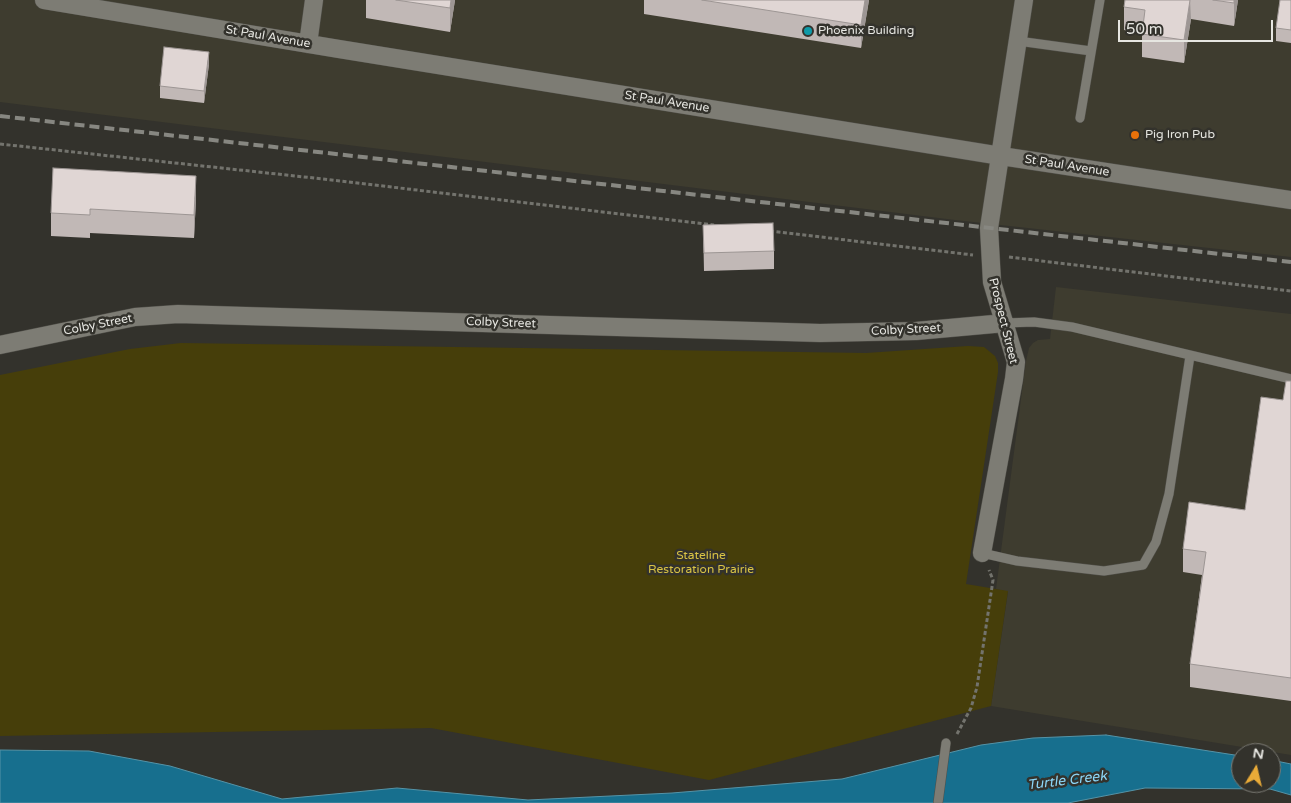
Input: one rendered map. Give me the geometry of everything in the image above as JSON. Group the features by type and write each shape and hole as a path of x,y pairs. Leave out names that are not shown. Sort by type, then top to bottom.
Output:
{"street":[{"name":"St Paul Avenue","path":"44,0 1001,156 1291,200"},
{"path":"308,44 314,0"},
{"name":"Prospect Street","path":"982,553 1016,362 992,282 989,228 1024,0"},
{"name":"Colby Street","path":"0,345 135,317 178,314 820,333 916,331 1005,323"}],"lane":[{"path":"1080,118 1100,0"},
{"path":"1018,41 1091,51"},
{"path":"1005,323 1034,322 1072,327 1291,379"},
{"path":"982,553 1017,561 1104,571 1143,565 1156,542 1169,494 1190,356"},
{"path":"938,803 946,742"}],"path":[{"path":"0,144 716,225"},
{"path":"765,230 964,255 990,255 1291,291"},
{"path":"946,742 956,735 971,708 977,687 993,580 982,553"}],"shaded area":[{"path":"0,0 1291,0 1291,257 955,220 0,102"},
{"path":"1056,287 1291,314 1291,755 1281,753 1281,743 1231,743 1231,745 991,706 1008,592 996,589 1026,361 1029,348 1033,343 1038,340 1050,339"}],"green space":[{"name":"Stateline Restoration Prairie","path":"181,343 866,353 968,346 984,347 995,356 998,363 998,372 966,584 1008,591 991,706 709,780 431,728 0,736 0,375 130,349"}],"water":[{"name":"Turtle Creek","path":"1106,735 1231,754 1231,789 1145,788 1068,803 0,803 0,750 89,751 170,766 282,799 397,788 528,800 672,793 842,779 981,745 1033,738"},
{"path":"1281,762 1291,764 1291,795 1281,792"}],"building":[{"path":"396,0 451,0 450,8"},
{"path":"702,0 865,0 861,25"},
{"path":"1125,0 1190,0 1184,40 1142,34 1145,10 1124,7"},
{"path":"1213,0 1234,0 1234,3"},
{"path":"1280,0 1291,0 1291,30 1276,28"},
{"path":"164,47 209,52 204,91 160,86"},
{"path":"53,168 196,176 194,215 90,209 90,215 51,213"},
{"path":"773,223 774,251 704,253 703,225"},
{"path":"1286,381 1291,381 1291,678 1190,664 1206,552 1183,549 1189,502 1245,510 1261,397 1283,400"}],"railway":[{"path":"0,116 1291,262"}],"place":[{"name":"Phoenix Building","path":"808,31"},
{"name":"Pig Iron Pub","path":"1135,135"}]}
